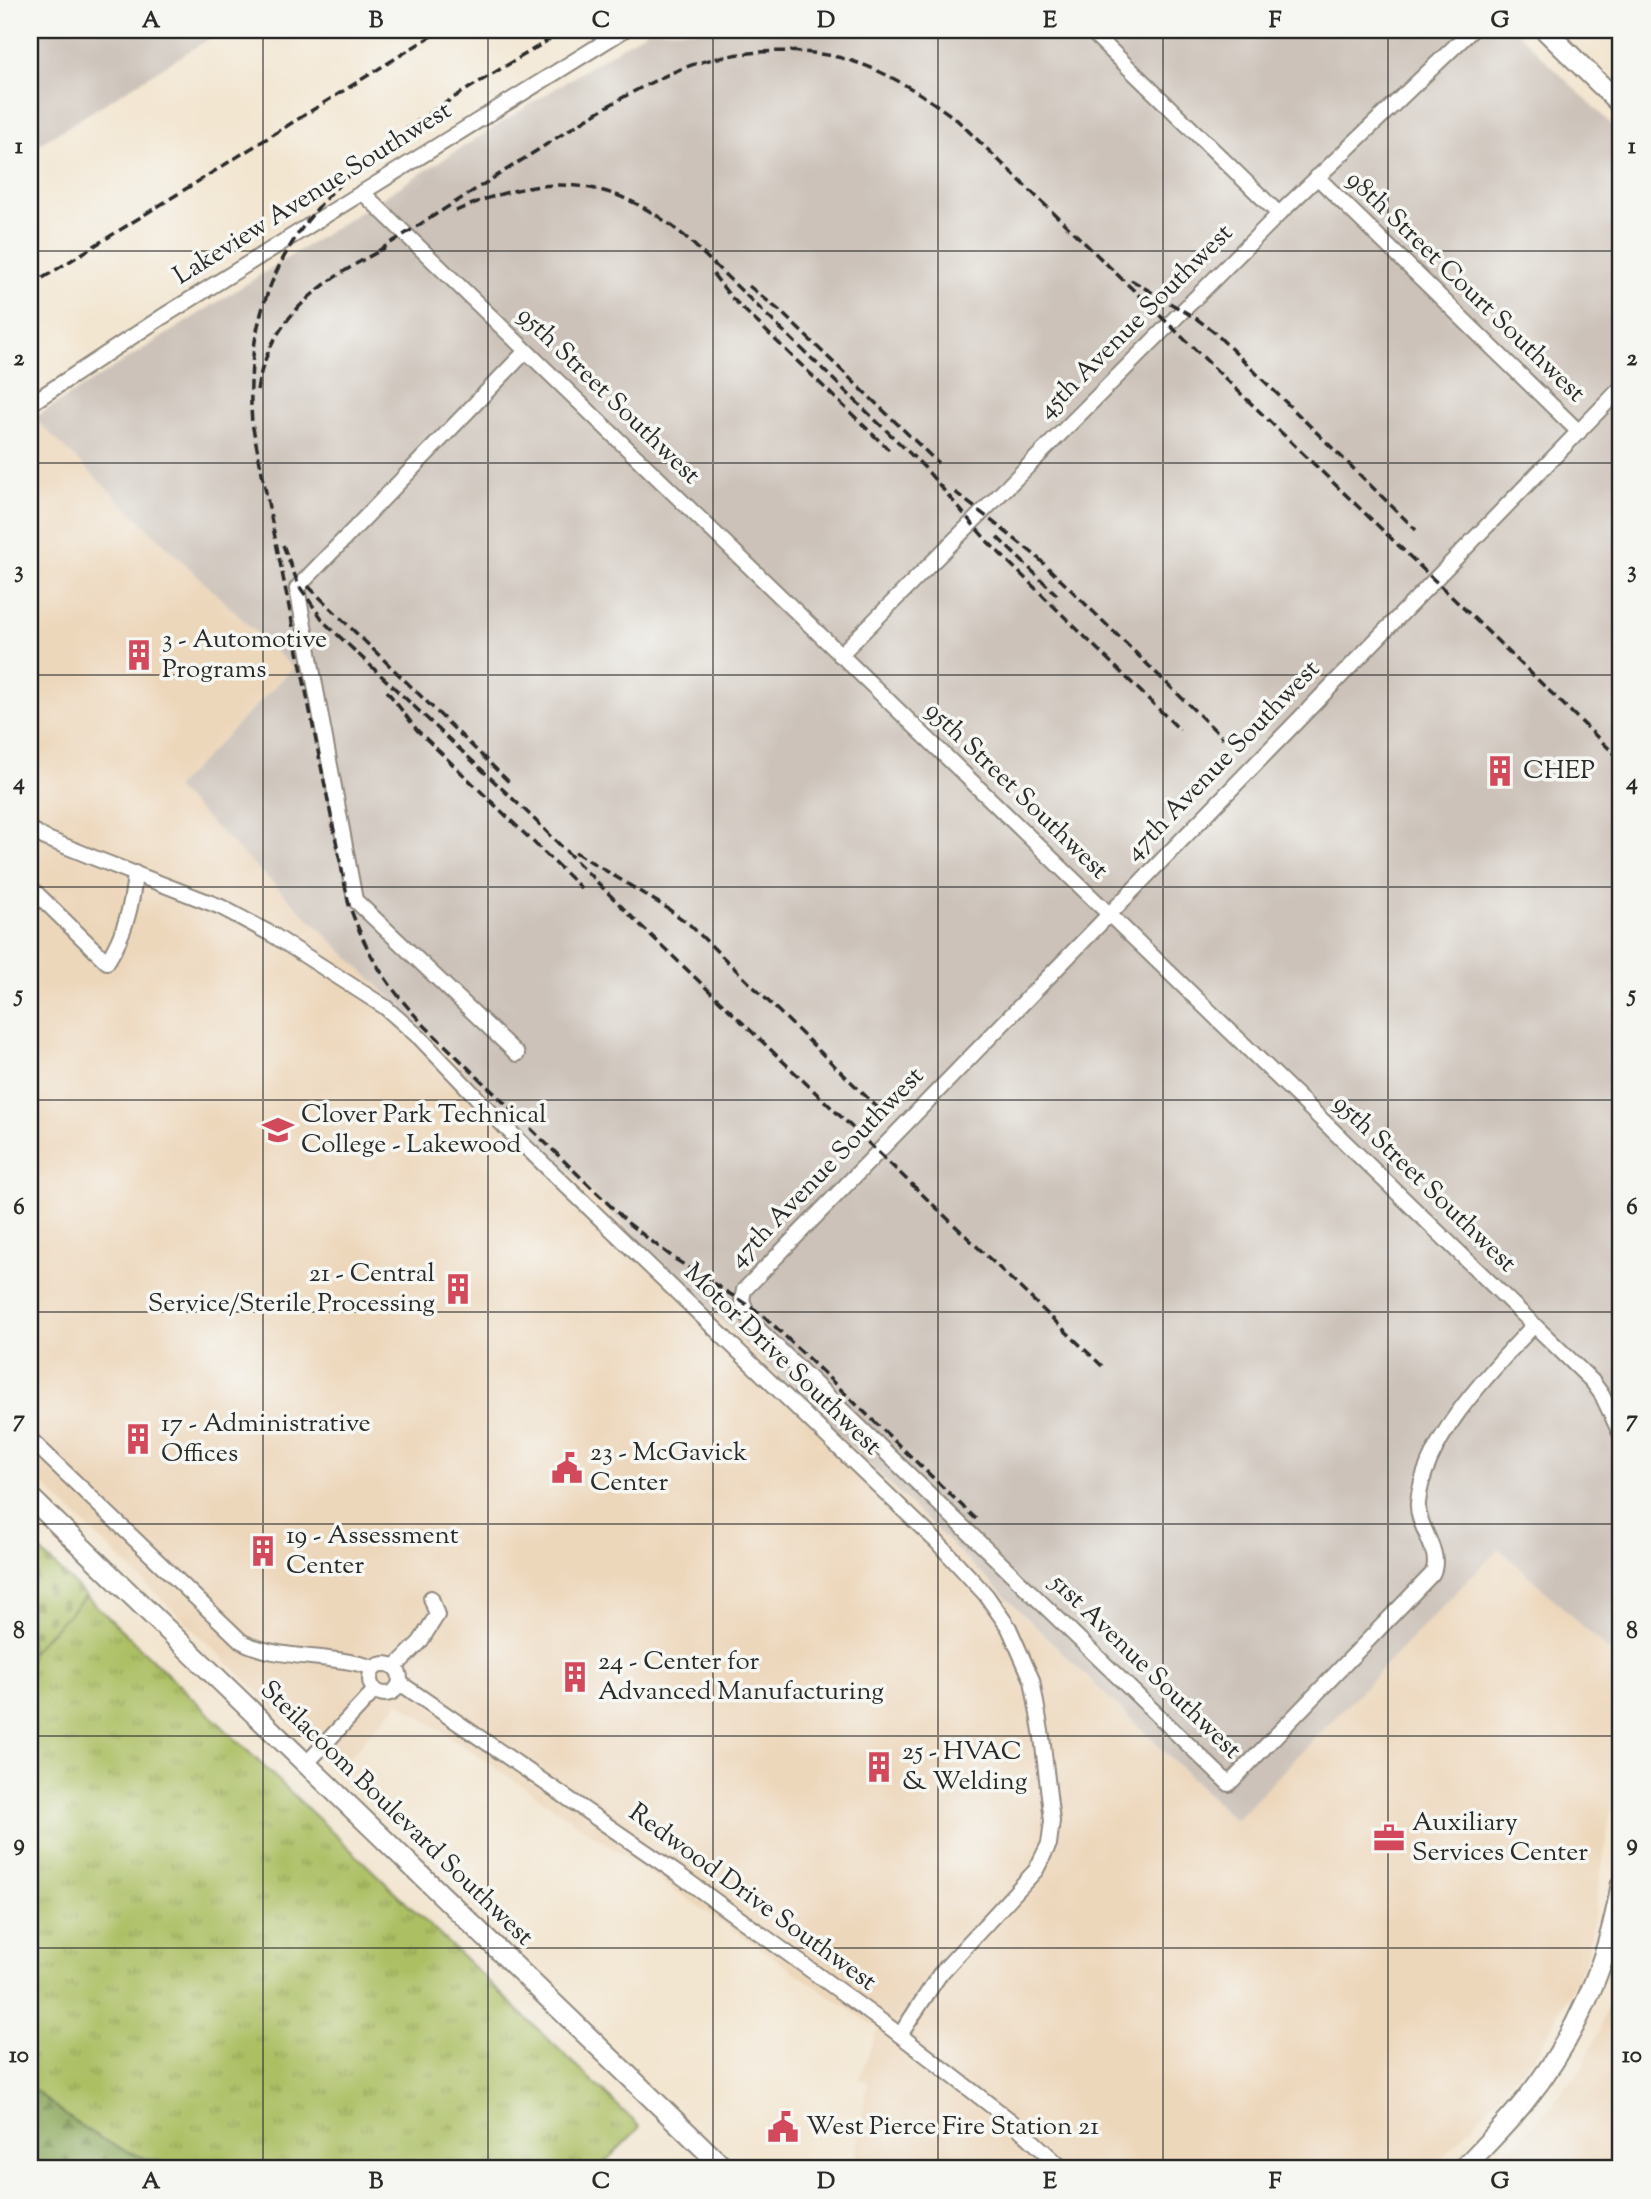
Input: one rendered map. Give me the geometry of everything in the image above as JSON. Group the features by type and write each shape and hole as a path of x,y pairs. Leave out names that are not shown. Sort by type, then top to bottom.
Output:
{"main road":[{"path":"1545,30 1621,105"},
{"name":"Steilacoom Boulevard Southwest","path":"30,1497 725,2169"},
{"path":"1463,2169 1525,2101 1572,2031 1605,1953 1621,1885"}],"street":[{"name":"Lakeview Avenue Southwest","path":"30,404 162,317 624,30"},
{"path":"1090,30 1279,214"},
{"name":"45th Avenue Southwest","path":"840,655 1279,214 1472,30"},
{"name":"98th Street Court Southwest","path":"1317,177 1579,432"},
{"name":"95th Street Southwest","path":"362,192 1592,1381 1602,1395 1621,1435"},
{"path":"517,1054 355,900 297,589 526,351"},
{"name":"47th Avenue Southwest","path":"744,1290 1621,388"},
{"name":"Motor Drive Southwest","path":"30,829 66,847 221,907 273,935 385,1007 514,1135 938,1543 986,1595 1009,1628 1031,1679 1052,1821 1048,1844 1036,1870 940,1975 900,2035"},
{"path":"30,887 107,962 120,942 128,921 135,873"},
{"name":"51st Avenue Southwest","path":"744,1290 742,1300 751,1322 1229,1784 1432,1574 1435,1568 1434,1552 1419,1519 1420,1488 1456,1414 1534,1325"},
{"path":"30,1439 241,1641 257,1649 357,1662 374,1668 386,1664 395,1667 400,1677 395,1691 384,1694 375,1690 370,1681 374,1668"},
{"path":"395,1667 420,1642 437,1615 431,1598"},
{"name":"Redwood Drive Southwest","path":"400,1683 678,1874 900,2035 1011,2121 1063,2169"},
{"path":"306,1765 375,1690"}],"shaded area":[{"path":"30,30 223,30 30,150"},
{"path":"648,30 1515,30 1621,134 1621,1662 1499,1548 1235,1821 175,788 293,668 34,418"},
{"name":"Clover Park Technical College - Lakewood","path":"34,418 293,668 175,788 1234,1821 1499,1548 1621,1662 1621,1749 1587,1960 1538,2052 1433,2169 853,2169 868,2082 858,2080 878,2029 399,1702 338,1769 30,1472 30,420"},
{"path":"1621,1964 1621,2169 1494,2169 1563,2092 1583,2065 1600,2029"}],"green space":[{"path":"30,1541 86,1596 30,1653"},
{"path":"86,1596 640,2127 598,2169 201,2169 154,2161 115,2146 71,2119 30,2086 30,1653"},
{"path":"30,2086 71,2119 115,2146 154,2161 201,2169 53,2169 30,2160"}],"railway":[{"path":"30,286 441,30"},
{"path":"565,30 447,102 392,140 343,181 302,228 272,283 254,347 252,423 349,905 363,940 379,969 424,1025 629,1224 675,1259 763,1315 976,1519"},
{"path":"378,251 605,108 669,74 690,66 738,54 789,51 839,57 874,69 911,89 957,120 1621,760"},
{"path":"456,211 488,198 549,185 605,191 633,202 660,218 688,239 924,467 988,542 1180,730"},
{"path":"257,390 274,341 302,304 340,274 385,248"},
{"path":"713,274 730,296 889,450"},
{"path":"1131,280 1214,332 1416,530"},
{"path":"749,286 780,311 938,463"},
{"path":"955,492 1035,555 1223,738"},
{"path":"997,537 1057,595"},
{"path":"283,545 299,586 325,623 529,814 636,921 1102,1366"},
{"path":"308,586 511,784"},
{"path":"387,691 417,730 581,888"},
{"path":"575,852 690,925 882,1112"}],"place":[{"name":"3 - Automotive Programs","path":"139,655"},
{"name":"CHEP","path":"1500,771"},
{"name":"Clover Park Technical College - Lakewood","path":"278,1130"},
{"name":"21 - Central Service/Sterile Processing","path":"458,1289"},
{"name":"17 - Administrative Offices","path":"138,1439"},
{"name":"23 - McGavick Center","path":"567,1468"},
{"name":"19 - Assessment Center","path":"263,1551"},
{"name":"24 - Center for Advanced Manufacturing","path":"575,1677"},
{"name":"25 - HVAC & Welding","path":"879,1767"},
{"name":"Auxiliary Services Center","path":"1389,1838"},
{"name":"West Pierce Fire Station 21","path":"783,2127"}]}
